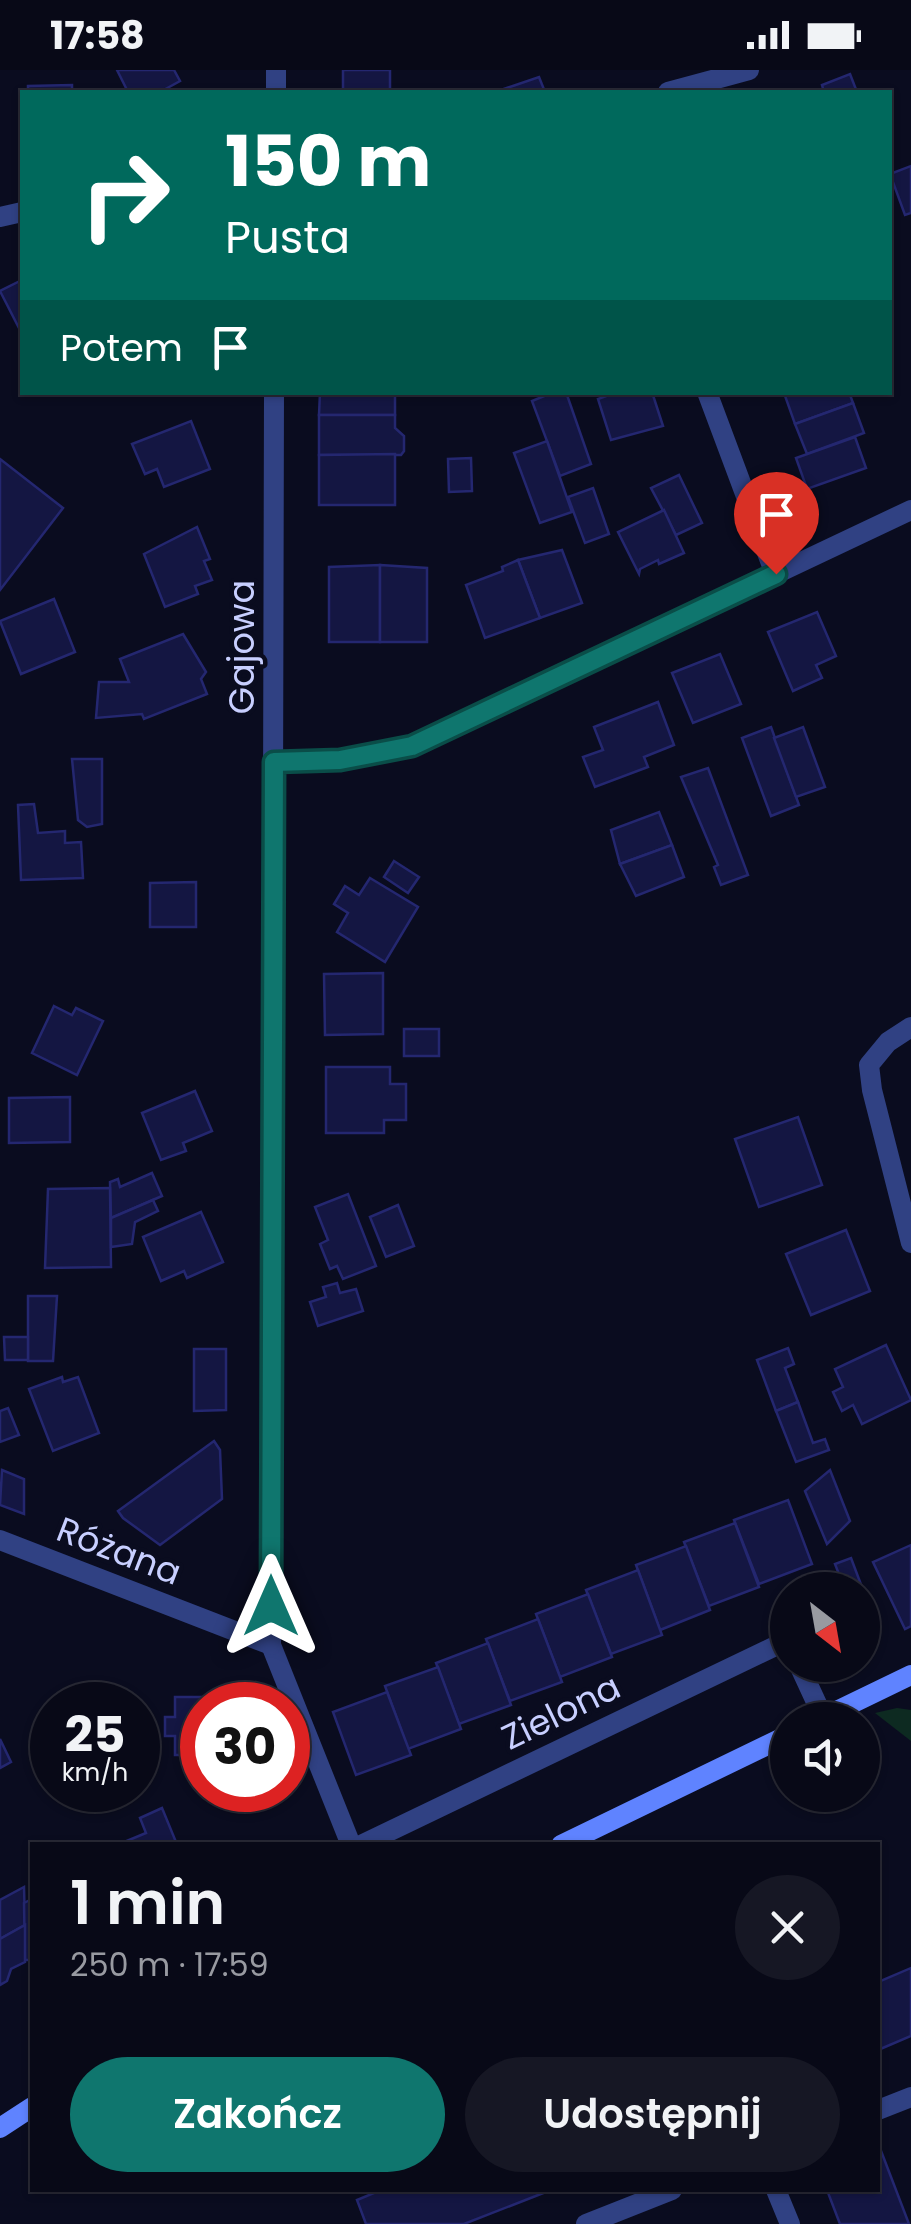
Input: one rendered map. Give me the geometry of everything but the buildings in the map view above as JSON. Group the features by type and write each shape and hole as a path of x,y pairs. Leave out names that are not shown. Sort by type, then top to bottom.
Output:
{"street":[{"path":"675,90 748,70"},
{"name":"Gajowa","path":"274,395 270,1645 350,1842"},
{"path":"708,395 776,574"},
{"path":"274,762 340,760 412,746 911,510"},
{"path":"911,1028 888,1042 870,1065 872,1090 911,1244"},
{"name":"Różana","path":"0,1540 270,1645"},
{"name":"Zielona","path":"367,1842 770,1649"},
{"path":"854,1702 911,1675"},
{"path":"567,1842 770,1743"},
{"path":"880,2109 911,2097"},
{"path":"0,2110 30,2100"},
{"path":"0,2128 30,2108"},
{"path":"586,2224 667,2192"},
{"path":"777,2192 790,2224"}],"green space":[{"path":"911,1710 911,1741 880,1717 880,1712"}],"route":[{"path":"271,1606 274,762 340,760 412,746 776,574"}]}
